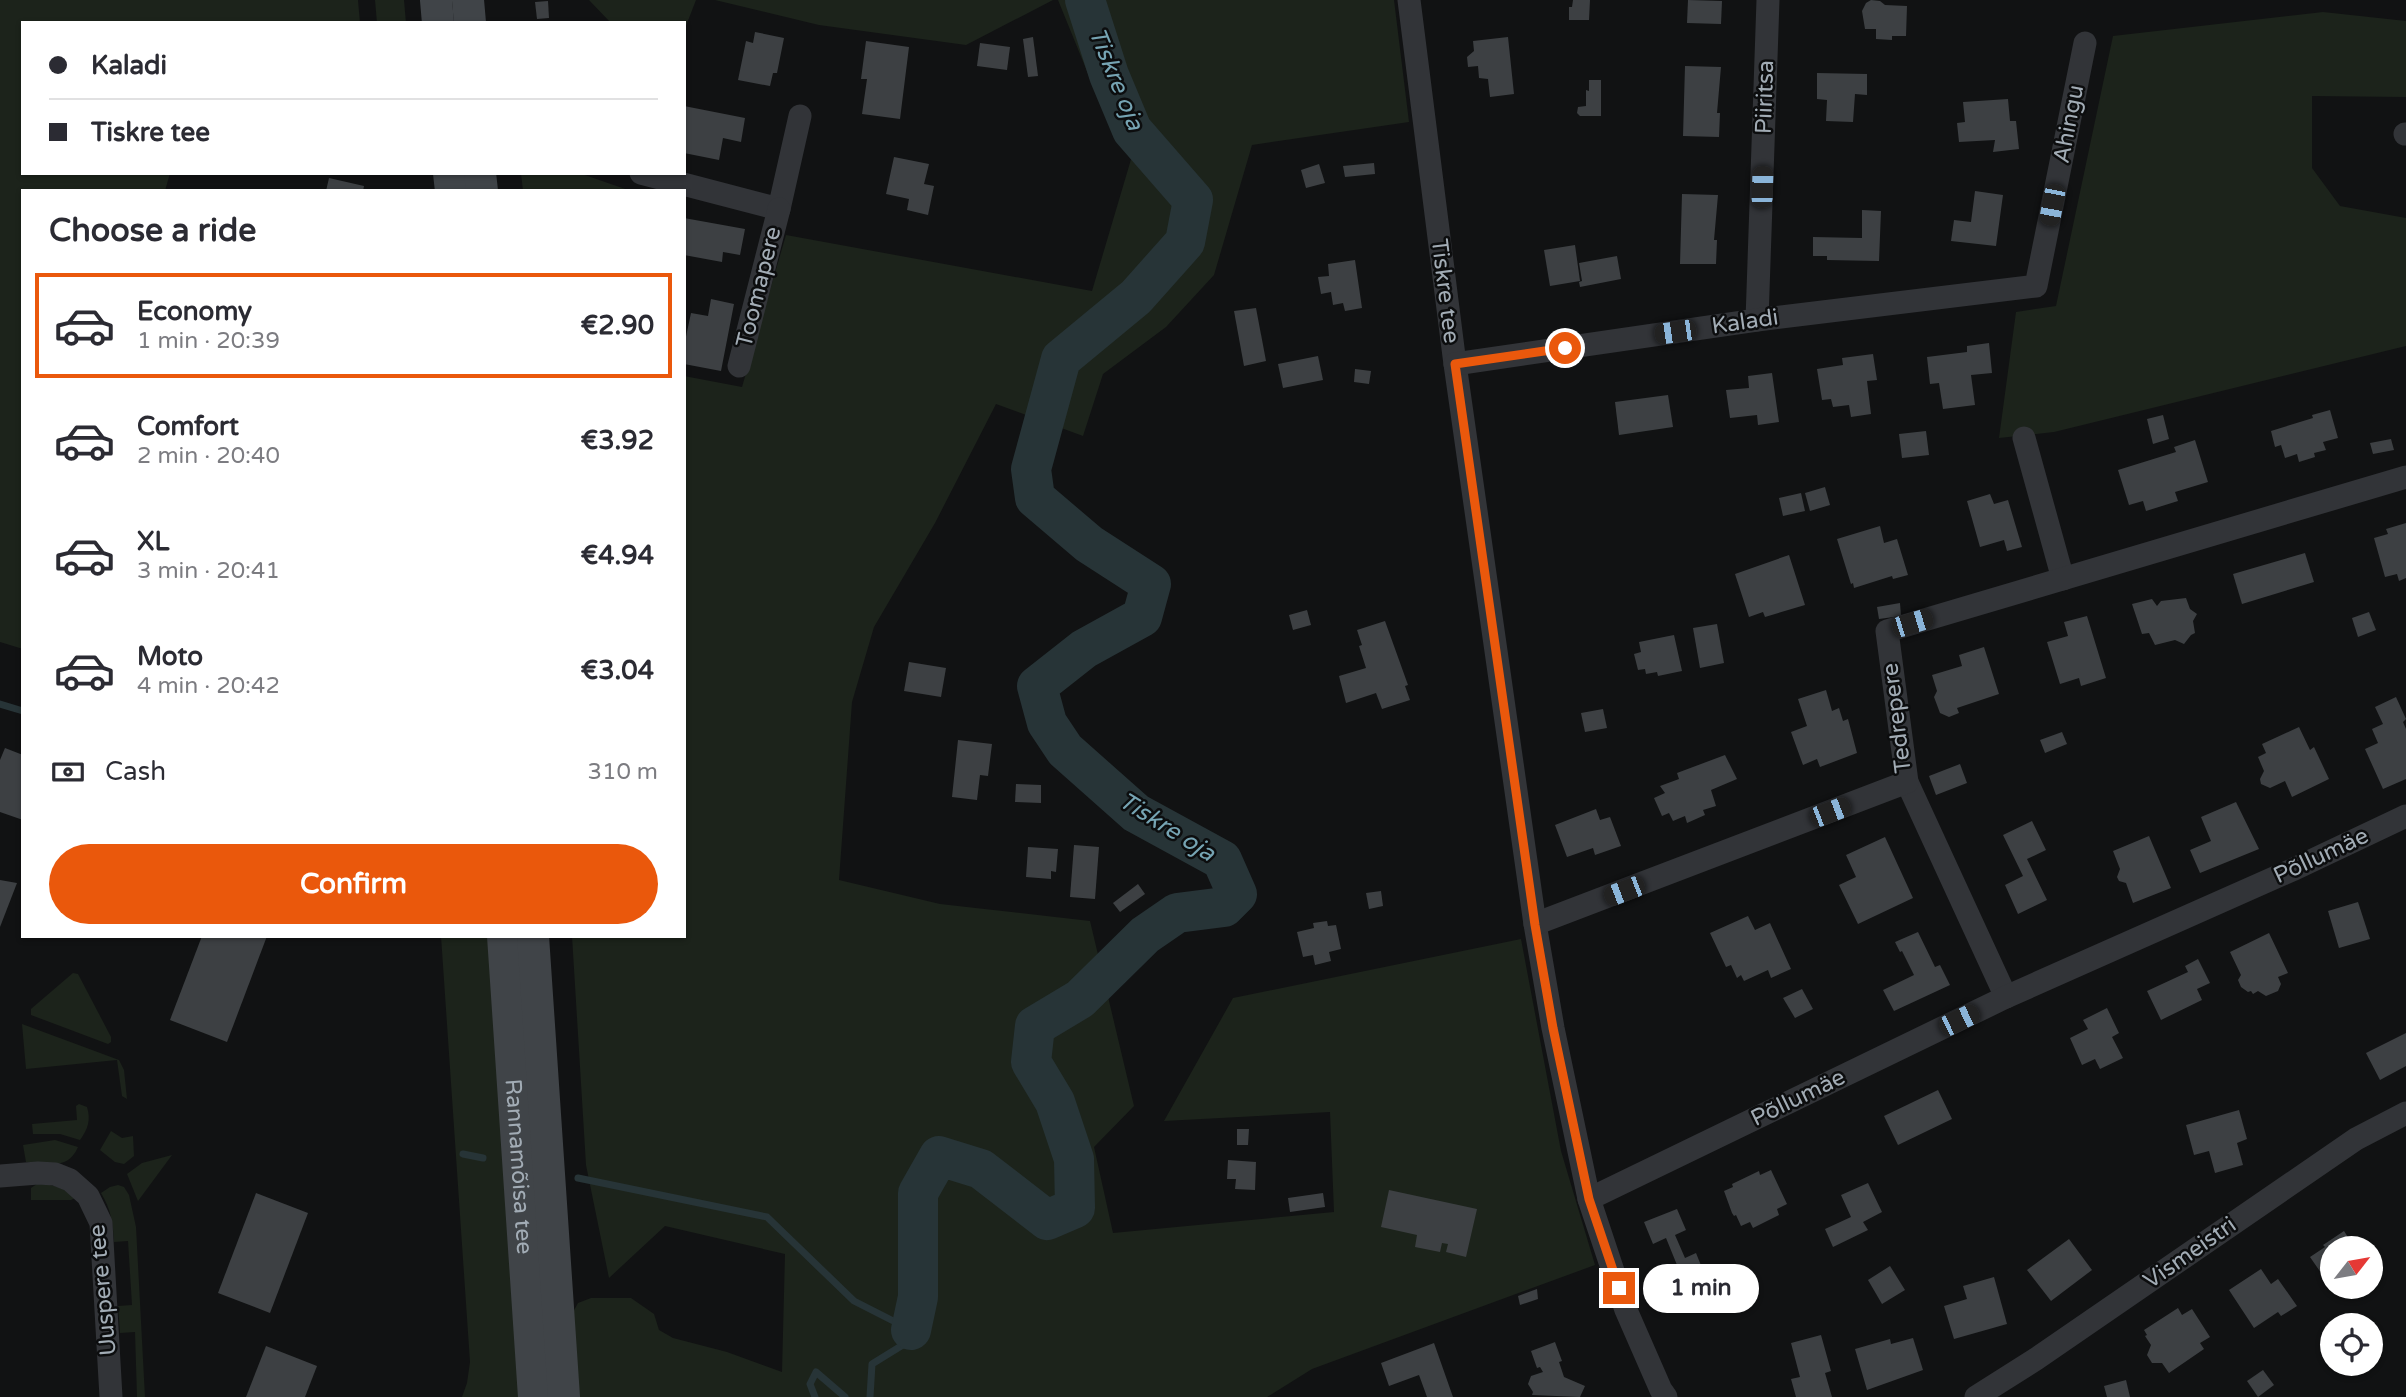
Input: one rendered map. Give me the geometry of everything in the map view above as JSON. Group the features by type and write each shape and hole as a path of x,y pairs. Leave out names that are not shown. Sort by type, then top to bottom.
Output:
{"street":[{"path":"436,0 438,21"},
{"path":"468,0 470,21"},
{"name":"Tiskre tee","path":"1409,0 1455,364 1535,925 1553,1028 1589,1199 1626,1310 1666,1397"},
{"name":"Piiritsa","path":"1757,320 1768,0"},
{"name":"Ahingu","path":"2036,286 2085,43"},
{"name":"Toomapere","path":"739,366 800,116"},
{"name":"Toomapere","path":"649,175 779,209"},
{"name":"Kaladi","path":"1455,364 1757,320 2036,286"},
{"path":"2024,438 2063,579"},
{"name":"Tedrepere","path":"1535,925 1907,782 1887,631 2406,477"},
{"path":"1907,782 2006,997"},
{"name":"Põllumäe","path":"1589,1199 2006,997 2292,870 2406,816"},
{"name":"Rannamõisa tee","path":"503,938 534,1397"},
{"name":"Rannamõisa tee","path":"533,938 564,1397"},
{"name":"Vismeistri","path":"1976,1397 2036,1359 2356,1139 2406,1113"},
{"name":"Uuspere tee","path":"0,1175 38,1172 55,1174 70,1180 88,1196 101,1223 111,1397"}],"shaded area":[{"path":"0,0 358,0 360,21 21,21 21,175 169,175 166,189 21,189 21,648 0,642"},
{"path":"375,0 404,0 406,21 377,21"},
{"path":"589,0 696,0 686,26 686,21 609,21"},
{"path":"715,0 1053,0 966,45 819,25"},
{"path":"1058,0 1394,0 1409,122 1252,145 1214,275 1166,327 1103,374 1083,436 996,404 935,523 874,627 852,702 839,880 940,904 1090,921 1134,1106 1094,1147 1113,1233 1334,1212 1330,1112 1164,1121 1233,998 1521,939 1561,1151 1595,1265 1312,1369 1267,1397 578,1397 572,1314 578,1303 591,1298 631,1298 654,1314 659,1330 673,1338 727,1352 782,1372 785,1254 665,1226 609,1278 586,1165 572,938 686,938 686,376 742,387 786,235 1092,291 1132,156 1113,135"},
{"path":"2323,12 2406,21 2406,97 2312,96 2312,168 2340,206 2406,218 2406,346 2054,432 1999,438 2016,312 2056,306 2113,36"},
{"path":"521,175 585,175 625,189 523,189"},
{"path":"441,938 489,938 519,1397 462,1397 470,1362"},
{"path":"73,973 78,974 111,1037 108,1044 31,1015 31,1009"},
{"path":"22,1024 119,1060 124,1070 127,1099 122,1096 117,1060 26,1069"},
{"path":"79,1104 87,1107 89,1116 87,1128 80,1140 60,1134 33,1134 32,1124 77,1120 76,1106"},
{"path":"111,1131 122,1138 133,1136 134,1156 124,1164 115,1162 100,1150"},
{"path":"55,1140 78,1147 74,1155 56,1164 26,1162 23,1145"},
{"path":"172,1155 138,1201 127,1174 142,1163"},
{"path":"37,1184 57,1187 75,1198 31,1200 31,1188"},
{"path":"118,1185 124,1187 129,1195 136,1227 145,1397 137,1397 135,1332 120,1333 118,1306 132,1305 128,1241 114,1242 111,1216 101,1193"}],"building":[{"path":"1573,0 1590,0 1589,20 1569,20 1569,7 1572,7"},
{"path":"1688,0 1722,1 1721,24 1687,23"},
{"path":"1871,0 1885,5 1907,6 1906,36 1892,36 1892,40 1876,39 1876,29 1865,29 1862,11"},
{"path":"548,1 549,18 537,19 535,2"},
{"path":"755,32 784,38 777,73 773,73 770,86 738,80 746,41 753,43"},
{"path":"1033,37 1038,76 1028,77 1023,39"},
{"path":"1508,37 1514,94 1490,97 1488,79 1479,78 1478,66 1468,67 1467,57 1474,51 1473,41"},
{"path":"866,41 909,47 900,119 862,114 867,79 861,79"},
{"path":"980,43 1010,47 1007,70 977,66"},
{"path":"1685,66 1721,67 1717,113 1720,113 1719,137 1683,136"},
{"path":"1817,73 1867,74 1867,95 1855,94 1853,122 1826,121 1827,100 1817,99"},
{"path":"1589,80 1601,80 1601,116 1580,116 1577,113 1578,107 1586,106"},
{"path":"2008,99 2010,121 2016,121 2019,149 1993,152 1995,140 1959,142 1957,123 1965,122 1963,102"},
{"path":"686,106 745,118 741,142 723,138 719,160 686,153"},
{"path":"894,157 929,164 924,184 934,186 928,215 907,210 909,199 886,194"},
{"path":"1374,163 1375,174 1345,177 1343,166"},
{"path":"1319,164 1325,183 1306,188 1301,170"},
{"path":"329,178 364,186 363,189 326,189"},
{"path":"1975,191 2003,195 1996,246 1951,241 1954,220 1971,222"},
{"path":"1682,194 1718,195 1714,240 1717,240 1716,264 1680,264"},
{"path":"1862,210 1881,211 1879,261 1827,260 1827,256 1813,256 1813,237 1862,238"},
{"path":"686,218 745,229 740,255 723,252 722,262 686,255"},
{"path":"1575,245 1580,281 1550,286 1544,250"},
{"path":"1617,256 1621,279 1580,287 1579,282 1582,281 1579,263"},
{"path":"1355,260 1362,308 1345,311 1343,303 1333,305 1331,292 1321,294 1318,277 1329,276 1328,264"},
{"path":"711,299 734,304 721,371 686,364 686,337 691,313 708,316"},
{"path":"1256,308 1266,361 1244,366 1234,311"},
{"path":"1989,343 1992,373 1971,375 1975,405 1943,409 1939,383 1930,384 1927,357 1967,352 1967,346"},
{"path":"1873,354 1877,380 1867,381 1871,414 1851,417 1849,405 1833,407 1831,399 1822,400 1817,369 1843,365 1842,358"},
{"path":"1318,356 1323,380 1283,388 1278,364"},
{"path":"1355,369 1371,371 1369,384 1354,382"},
{"path":"1772,373 1779,422 1758,425 1757,415 1730,418 1726,390 1749,388 1748,376"},
{"path":"1668,395 1673,427 1619,435 1615,402"},
{"path":"2330,410 2338,438 2323,442 2326,450 2314,453 2315,457 2299,462 2297,454 2285,458 2281,445 2275,447 2271,431"},
{"path":"2163,415 2169,439 2153,444 2147,419"},
{"path":"1926,431 1929,455 1902,458 1899,434"},
{"path":"2391,439 2394,450 2373,454 2370,443"},
{"path":"2195,440 2208,482 2175,492 2178,501 2146,511 2143,501 2129,505 2118,470 2176,452 2174,447"},
{"path":"1825,487 1830,505 1810,511 1805,493"},
{"path":"1801,493 1805,511 1783,516 1779,498"},
{"path":"1990,494 1994,504 2008,500 2022,547 2007,551 2004,540 1980,547 1967,501"},
{"path":"2406,523 2406,578 2399,581 2397,574 2385,577 2374,538 2388,534 2386,529"},
{"path":"1880,526 1884,543 1897,539 1908,575 1893,579 1892,576 1854,588 1837,539"},
{"path":"2305,553 2314,582 2242,604 2233,574"},
{"path":"1789,555 1805,605 1765,617 1763,612 1749,617 1735,574"},
{"path":"2186,598 2190,609 2197,614 2193,621 2195,633 2184,644 2175,640 2155,645 2149,633 2142,634 2132,604 2152,599 2157,606 2161,601"},
{"path":"1900,603 1901,616 1879,619 1877,607"},
{"path":"1307,610 1311,625 1293,630 1289,615"},
{"path":"2369,612 2376,630 2358,637 2352,618"},
{"path":"2087,616 2106,678 2081,686 2079,678 2060,684 2047,642 2068,636 2064,622"},
{"path":"1385,621 1408,685 1405,686 1410,700 1382,709 1376,693 1346,703 1339,676 1366,668 1357,630"},
{"path":"1717,624 1724,663 1700,668 1693,628"},
{"path":"1674,635 1682,671 1658,676 1657,672 1646,674 1645,669 1638,670 1634,654 1641,652 1639,642"},
{"path":"1984,647 1999,694 1957,708 1959,713 1949,717 1940,713 1934,697 1937,691 1932,675 1962,666 1959,655"},
{"path":"909,662 946,668 941,697 904,691"},
{"path":"1826,690 1832,711 1839,708 1843,721 1848,719 1857,753 1820,767 1817,759 1803,765 1791,732 1807,726 1798,699"},
{"path":"2396,697 2406,719 2403,722 2406,729 2406,779 2383,789 2365,749 2378,743 2372,729 2383,724 2375,707"},
{"path":"1603,709 1607,728 1585,732 1581,713"},
{"path":"2299,727 2310,750 2314,747 2329,779 2292,797 2285,781 2270,788 2261,784 2264,771 2258,757 2266,753 2262,744"},
{"path":"2062,732 2067,744 2045,753 2040,740"},
{"path":"958,740 992,744 988,776 980,775 977,800 952,797"},
{"path":"5,748 21,754 21,819 0,812 0,760"},
{"path":"1725,755 1737,779 1711,790 1716,806 1703,810 1705,815 1687,823 1685,816 1673,821 1669,813 1662,816 1654,798 1665,793 1660,786 1679,779 1677,773"},
{"path":"1960,764 1967,783 1936,795 1929,776"},
{"path":"1016,784 1041,785 1041,803 1015,802"},
{"path":"2236,802 2259,849 2200,873 2190,850 2211,841 2201,817"},
{"path":"1596,809 1600,820 1610,817 1621,846 1595,855 1593,848 1567,857 1555,825"},
{"path":"2032,821 2046,850 2027,859 2047,900 2018,914 2005,885 2023,876 2003,835"},
{"path":"2149,836 2171,888 2133,903 2126,883 2119,881 2117,877 2120,869 2113,851"},
{"path":"1885,837 1913,898 1858,924 1839,885 1856,877 1846,855"},
{"path":"1074,845 1099,847 1095,899 1070,897"},
{"path":"1028,847 1058,849 1056,872 1051,871 1051,879 1026,877"},
{"path":"0,880 17,883 0,927"},
{"path":"1138,884 1145,894 1120,912 1113,903"},
{"path":"1381,891 1383,906 1369,909 1366,893"},
{"path":"2358,902 2370,939 2339,948 2328,911"},
{"path":"1748,916 1755,930 1770,923 1791,969 1771,978 1768,970 1744,981 1741,975 1737,978 1731,965 1726,967 1710,933"},
{"path":"1327,921 1328,926 1336,925 1341,949 1329,952 1331,961 1315,965 1313,955 1303,957 1297,932 1314,928 1313,923"},
{"path":"1918,932 1935,967 1940,965 1950,985 1894,1011 1883,990 1914,975 1895,942"},
{"path":"2269,933 2288,973 2278,977 2281,984 2278,991 2266,996 2258,991 2253,994 2241,987 2238,980 2241,975 2230,952"},
{"path":"201,938 266,938 227,1042 170,1020"},
{"path":"2198,959 2210,983 2197,989 2202,1000 2161,1020 2147,991 2188,972 2185,966"},
{"path":"1802,989 1813,1009 1795,1018 1783,998"},
{"path":"2107,1008 2119,1033 2112,1037 2123,1058 2100,1069 2095,1059 2082,1065 2070,1038 2088,1029 2083,1020"},
{"path":"2406,1033 2406,1066 2380,1080 2366,1053"},
{"path":"1938,1090 1952,1119 1898,1145 1884,1116"},
{"path":"2239,1110 2247,1139 2237,1143 2243,1165 2215,1173 2209,1151 2194,1155 2186,1125"},
{"path":"1237,1129 1249,1129 1248,1145 1237,1145"},
{"path":"1228,1160 1256,1162 1255,1190 1235,1189 1236,1179 1227,1179"},
{"path":"1771,1170 1787,1204 1777,1209 1779,1215 1753,1228 1750,1222 1741,1226 1736,1215 1732,1213 1724,1191 1733,1187 1732,1184 1759,1171 1760,1175"},
{"path":"1868,1183 1882,1212 1863,1222 1868,1230 1833,1247 1825,1229 1851,1217 1841,1195"},
{"path":"1389,1190 1477,1209 1466,1257 1446,1252 1448,1244 1442,1243 1440,1252 1415,1247 1417,1235 1381,1227"},
{"path":"256,1193 308,1213 270,1313 218,1293"},
{"path":"1323,1193 1325,1207 1290,1212 1288,1198"},
{"path":"1677,1209 1686,1230 1675,1235 1685,1258 1696,1253 1711,1290 1687,1300 1666,1238 1653,1244 1644,1222"},
{"path":"2069,1239 2092,1270 2051,1301 2027,1270"},
{"path":"2320,1250 2320,1271 2310,1257"},
{"path":"1890,1266 1905,1290 1882,1304 1868,1280"},
{"path":"2261,1269 2271,1284 2278,1279 2297,1306 2281,1316 2278,1312 2254,1328 2229,1290"},
{"path":"1994,1277 2007,1324 1954,1339 1944,1306 1967,1299 1963,1286"},
{"path":"1537,1289 1538,1299 1520,1305 1518,1296"},
{"path":"2178,1308 2182,1315 2192,1309 2210,1337 2200,1343 2204,1349 2169,1373 2162,1363 2152,1363 2147,1355 2151,1345 2144,1330"},
{"path":"1821,1335 1831,1371 1825,1373 1832,1397 1796,1397 1791,1379 1800,1377 1791,1343"},
{"path":"1913,1338 1923,1370 1867,1390 1855,1349 1890,1339 1891,1344"},
{"path":"1555,1342 1564,1377 1585,1386 1580,1397 1532,1395 1528,1384 1531,1376 1543,1372 1540,1367 1537,1368 1531,1351"},
{"path":"1434,1343 1453,1397 1427,1397 1419,1375 1389,1386 1381,1363"},
{"path":"266,1346 317,1366 305,1397 246,1397"},
{"path":"2263,1370 2274,1385 2258,1397 2247,1381"},
{"path":"2126,1380 2130,1397 2107,1397 2104,1386"}],"waterway":[{"name":"Tiskre oja","path":"911,1330 918,1297 918,1193 939,1156 981,1169 1047,1220 1075,1208 1074,1159 1055,1102 1031,1062 1035,1026 1080,999 1145,935 1177,913 1224,907 1237,894 1222,860 1136,813 1065,750 1047,723 1037,686 1084,649 1142,617 1151,584 1089,544 1035,498 1031,469 1061,359 1136,297 1185,242 1193,200 1132,130 1109,75 1085,0"},
{"path":"0,704 21,710"},
{"path":"463,1154 483,1158"},
{"path":"578,1178 767,1217 854,1301 911,1330 906,1343 872,1364 870,1397"},
{"name":"Tiskre oja","path":"815,1397 810,1384 816,1372 845,1397"}],"route":[{"path":"1565,348 1455,364 1535,925 1553,1028 1589,1199 1619,1288"}]}
